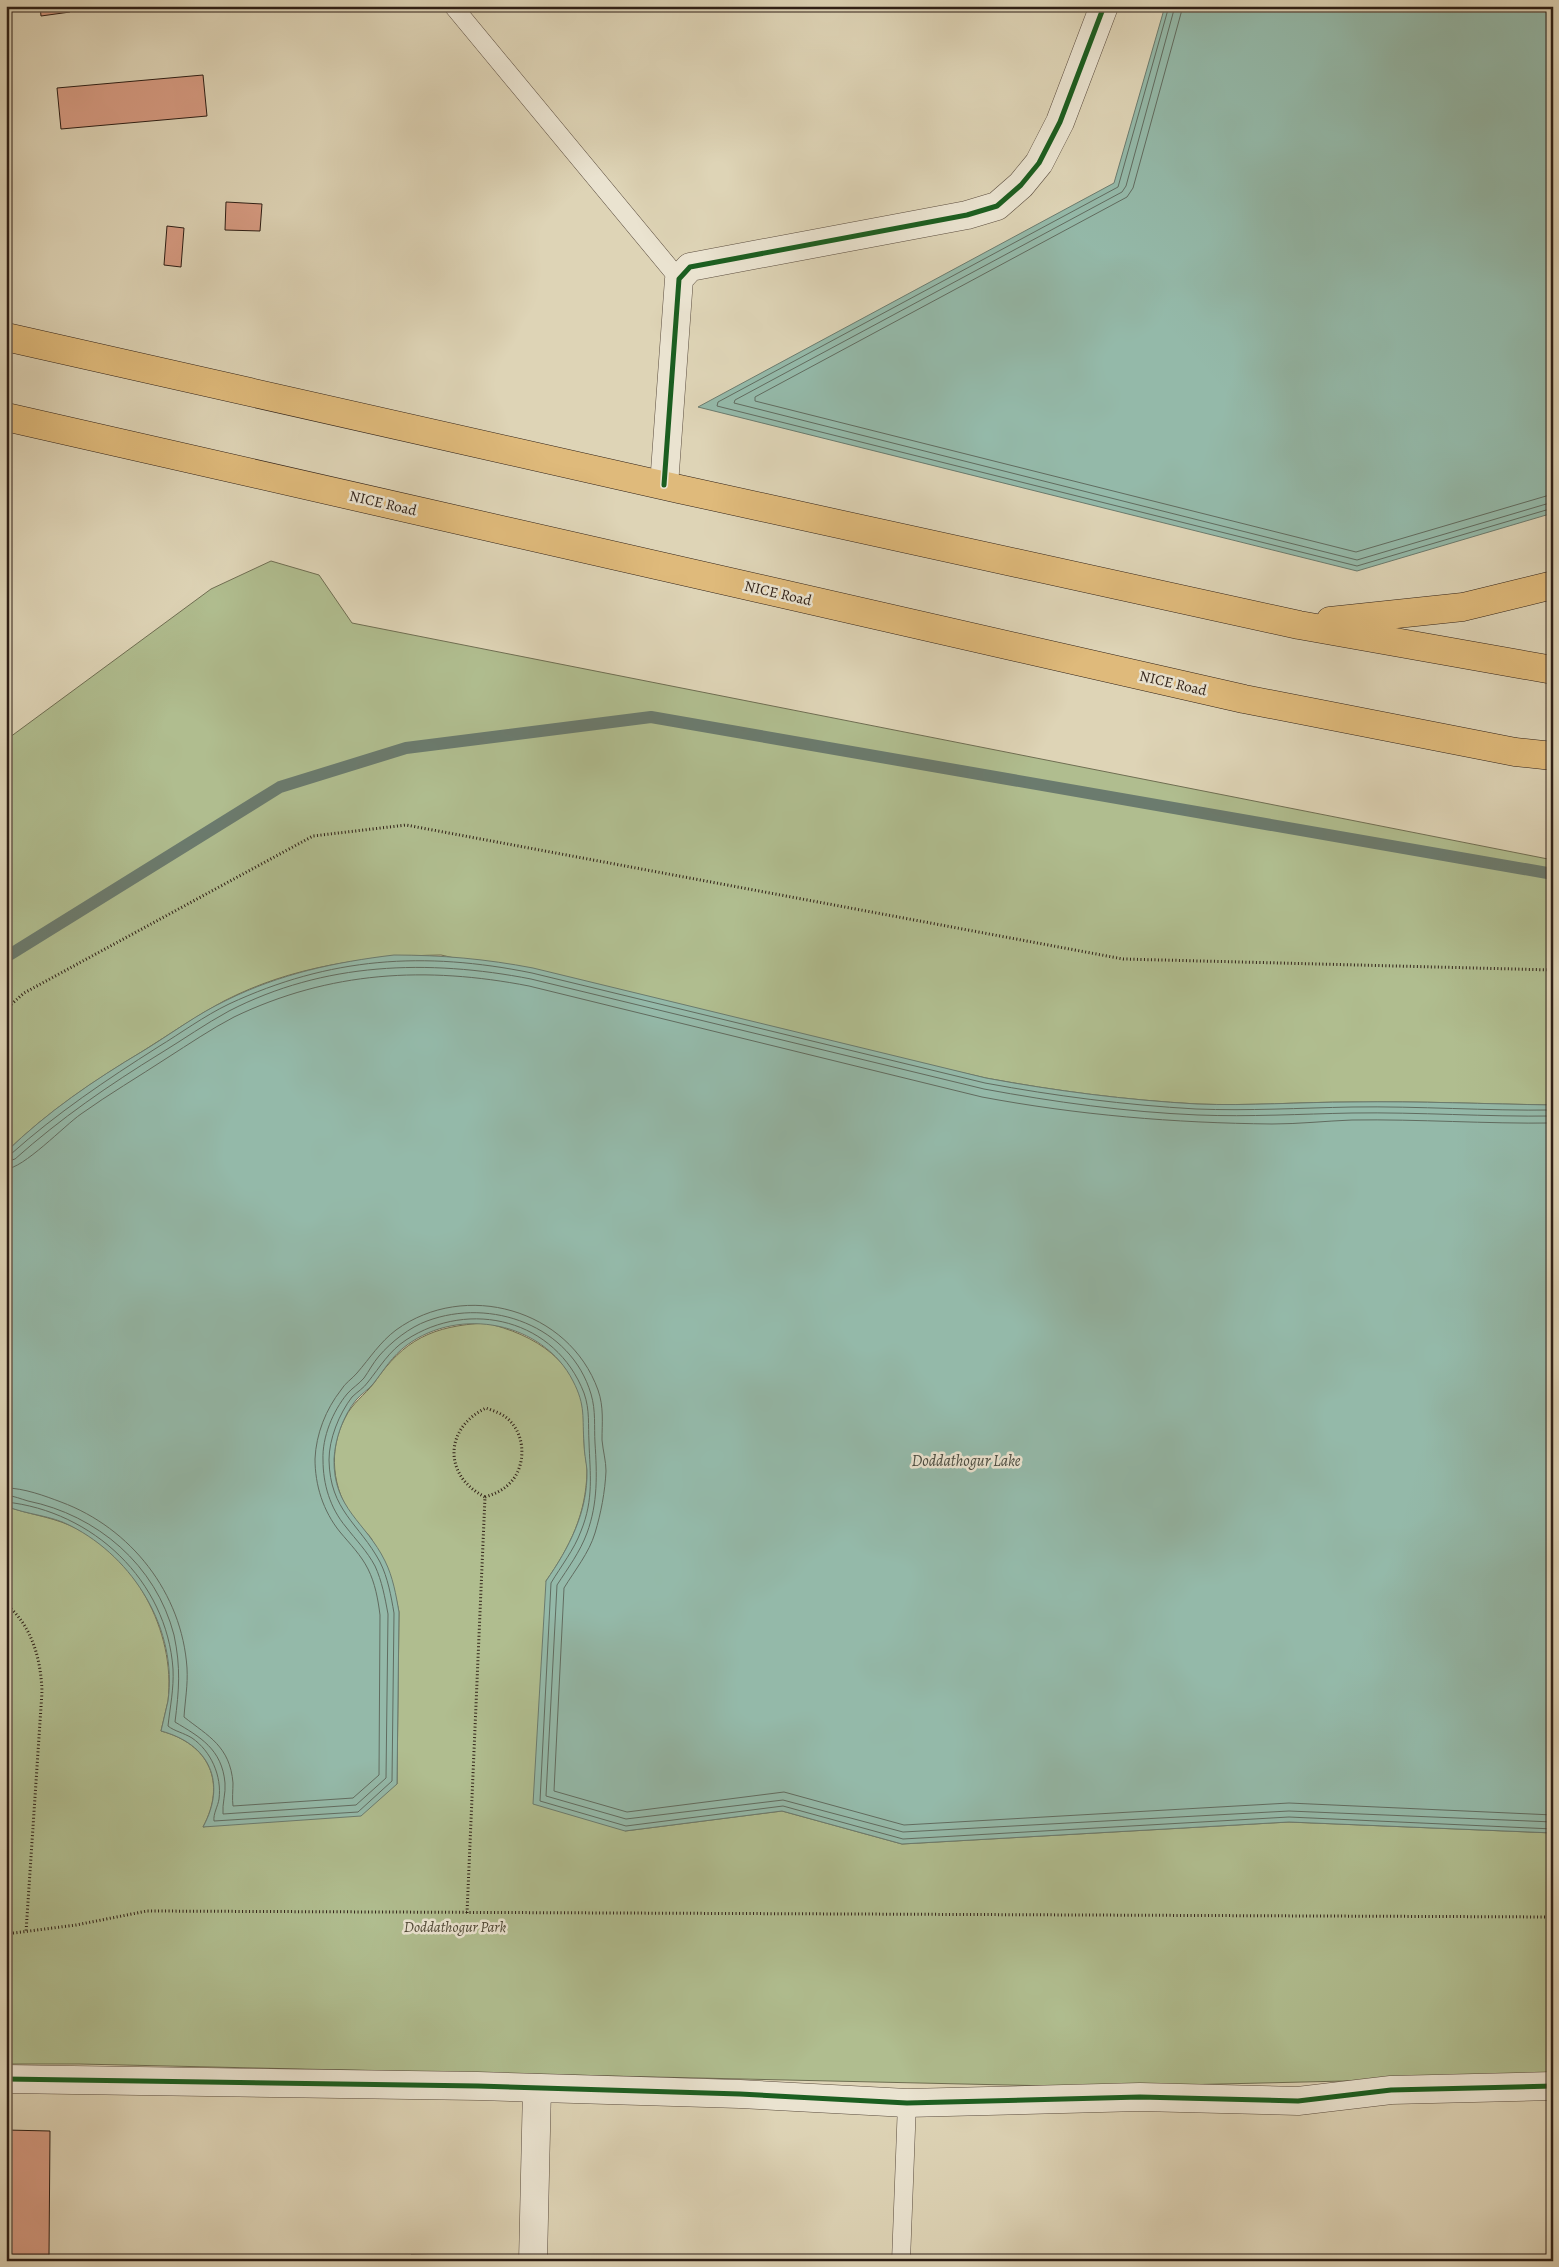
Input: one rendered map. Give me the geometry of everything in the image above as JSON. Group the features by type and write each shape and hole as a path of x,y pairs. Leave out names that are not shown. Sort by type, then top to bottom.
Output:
{"highway":[{"path":"6,337 1299,625 1553,670"},
{"name":"NICE Road","path":"6,417 1244,699 1515,752 1553,756"},
{"path":"1299,625 1462,607 1553,585"}],"street":[{"path":"664,485 679,279 690,267 967,215 996,206 1021,185 1039,163 1060,122 1104,6"},
{"path":"6,2079 537,2088 740,2094 907,2104 1140,2097 1298,2101 1392,2090 1553,2086"},
{"path":"533,2261 537,2088"}],"lane":[{"path":"453,6 679,279"},
{"path":"901,2261 907,2104"}],"path":[{"path":"6,1009 24,993 313,836 406,825 1123,959 1553,970"},
{"path":"486,1408 510,1421 522,1445 522,1458 518,1472 510,1484 498,1492 485,1497 474,1491 458,1472 454,1460 454,1447 464,1423 474,1414 486,1408"},
{"path":"467,1913 485,1497"},
{"path":"6,1604 23,1622 34,1644 41,1668 42,1692 26,1932"},
{"path":"6,1934 147,1911 1553,1917"}],"green space":[{"path":"271,561 319,575 352,623 1553,860 1553,1105 1427,1102 1197,1104 1144,1100 1039,1087 986,1078 441,955 385,958 330,965 276,979 250,989 193,1019 89,1085 38,1123 6,1152 6,740 211,589"},
{"name":"Doddathogur Park","path":"485,1323 521,1335 537,1343 552,1354 564,1366 574,1381 581,1398 585,1418 584,1438 587,1472 584,1502 569,1543 546,1581 625,1831 782,1811 902,1844 1289,1822 1553,1833 1553,2076 1096,2087 79,2064 6,2064 6,1506 61,1522 92,1538 113,1554 146,1597 157,1622 165,1648 169,1674 168,1701 161,1731 178,1737 202,1755 209,1767 213,1780 210,1810 203,1827 397,1784 399,1612 391,1583 376,1547 369,1535 353,1518 340,1495 335,1469 336,1443 345,1418 351,1408 385,1368 409,1345 421,1338 450,1327"}],"water":[{"path":"1165,6 1553,6 1553,513 1357,571 698,407 1114,183"},
{"name":"Doddathogur Lake","path":"394,955 464,958 533,968 986,1078 1091,1094 1197,1104 1427,1102 1553,1105 1553,1833 1289,1822 902,1844 782,1811 625,1831 533,1804 546,1581 562,1556 581,1515 587,1470 584,1450 583,1412 573,1381 559,1361 542,1345 521,1333 499,1326 475,1324 451,1326 428,1333 402,1349 388,1363 373,1384 351,1406 340,1428 335,1451 335,1476 339,1491 352,1514 385,1561 397,1599 399,1612 397,1784 361,1816 203,1827 210,1811 213,1781 209,1767 202,1755 192,1745 178,1737 161,1731 168,1701 169,1674 166,1648 158,1623 147,1599 132,1577 114,1557 94,1540 63,1522 6,1506 6,1152 54,1110 89,1085 216,1006 267,983 308,970 350,961"}],"building":[{"path":"40,6 69,6 70,12 41,16"},
{"path":"203,75 207,116 61,129 57,88"},
{"path":"226,202 262,204 260,231 225,230"},
{"path":"167,226 184,228 181,267 164,265"},
{"path":"6,2130 50,2131 49,2255 6,2255"},
{"path":"411,2255 482,2257 482,2261 410,2261"}],"waterway":[{"path":"6,957 280,787 406,748 651,717 1553,874"}],"cycle path":[{"path":"664,485 679,279 690,267 967,215 997,206 1021,185 1039,163 1060,122 1104,6"},
{"path":"6,2079 478,2086 740,2094 907,2103 1140,2097 1298,2101 1391,2090 1553,2086"}]}
